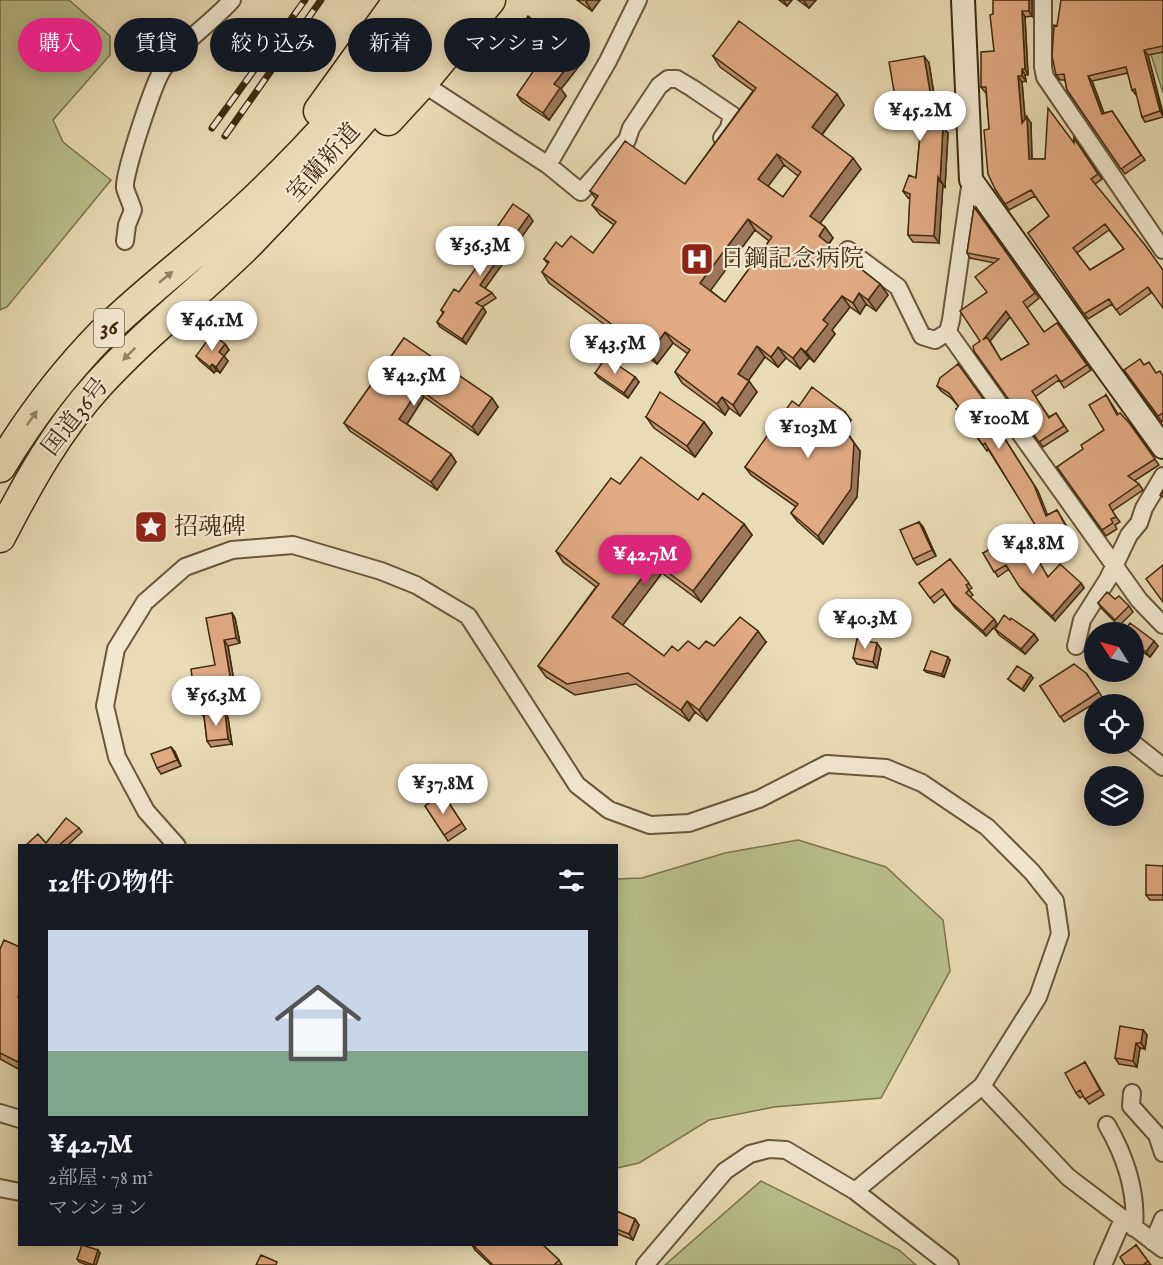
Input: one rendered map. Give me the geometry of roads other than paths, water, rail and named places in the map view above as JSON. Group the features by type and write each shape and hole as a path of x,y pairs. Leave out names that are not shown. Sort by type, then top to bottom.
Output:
{"highway":[{"path":"243,211 399,0"},
{"name":"室蘭新道","path":"173,315 296,196 434,0"},
{"name":"室蘭新道","path":"243,211 317,139 363,103 462,0"},
{"path":"173,315 208,291 263,247 322,191 422,83 490,0"},
{"name":"国道36号","path":"0,467 46,398 103,334 243,211"},
{"name":"国道36号","path":"0,537 30,480 60,433 98,385 173,315"}],"street":[{"path":"125,241 127,225 134,210 125,186 143,121 162,69 232,0"},
{"path":"548,165 608,61 638,0"},
{"path":"963,0 971,180 948,332 1139,600 1163,624"},
{"path":"1043,0 1043,67 1046,77 1163,250"},
{"path":"422,83 548,165 581,192 627,140 631,129 659,87 668,79 677,80 692,88 732,115 729,128 711,152"},
{"path":"971,180 1163,447"},
{"path":"848,250 898,287 922,336 935,340 948,332"},
{"path":"1076,646 1082,620 1163,476"},
{"path":"175,844 146,811 117,757 105,706 116,649 145,602 185,567 232,550 293,545 416,585 468,616 577,784 609,810 650,825 689,823 759,800 827,764 886,768 922,783 987,827 1032,872 1055,901 1060,934 1038,997 982,1086 855,1191"},
{"path":"1144,752 1163,767"},
{"path":"982,1086 1068,1177 1158,1246 1163,1219"},
{"path":"1132,1093 1131,1106 1157,1135 1163,1153"},
{"path":"0,1113 18,1118"},
{"path":"1104,1265 1129,1223 1136,1204 1119,1146 1107,1125"},
{"path":"645,1265 725,1171 750,1154 769,1149 786,1150 855,1191 950,1265"},
{"path":"0,1188 18,1192"}],"railway":[{"path":"212,128 305,0"},
{"path":"225,136 321,0"}],"place":[{"name":"日鋼記念病院","path":"697,259"},
{"name":"招魂碑","path":"151,527"}]}
